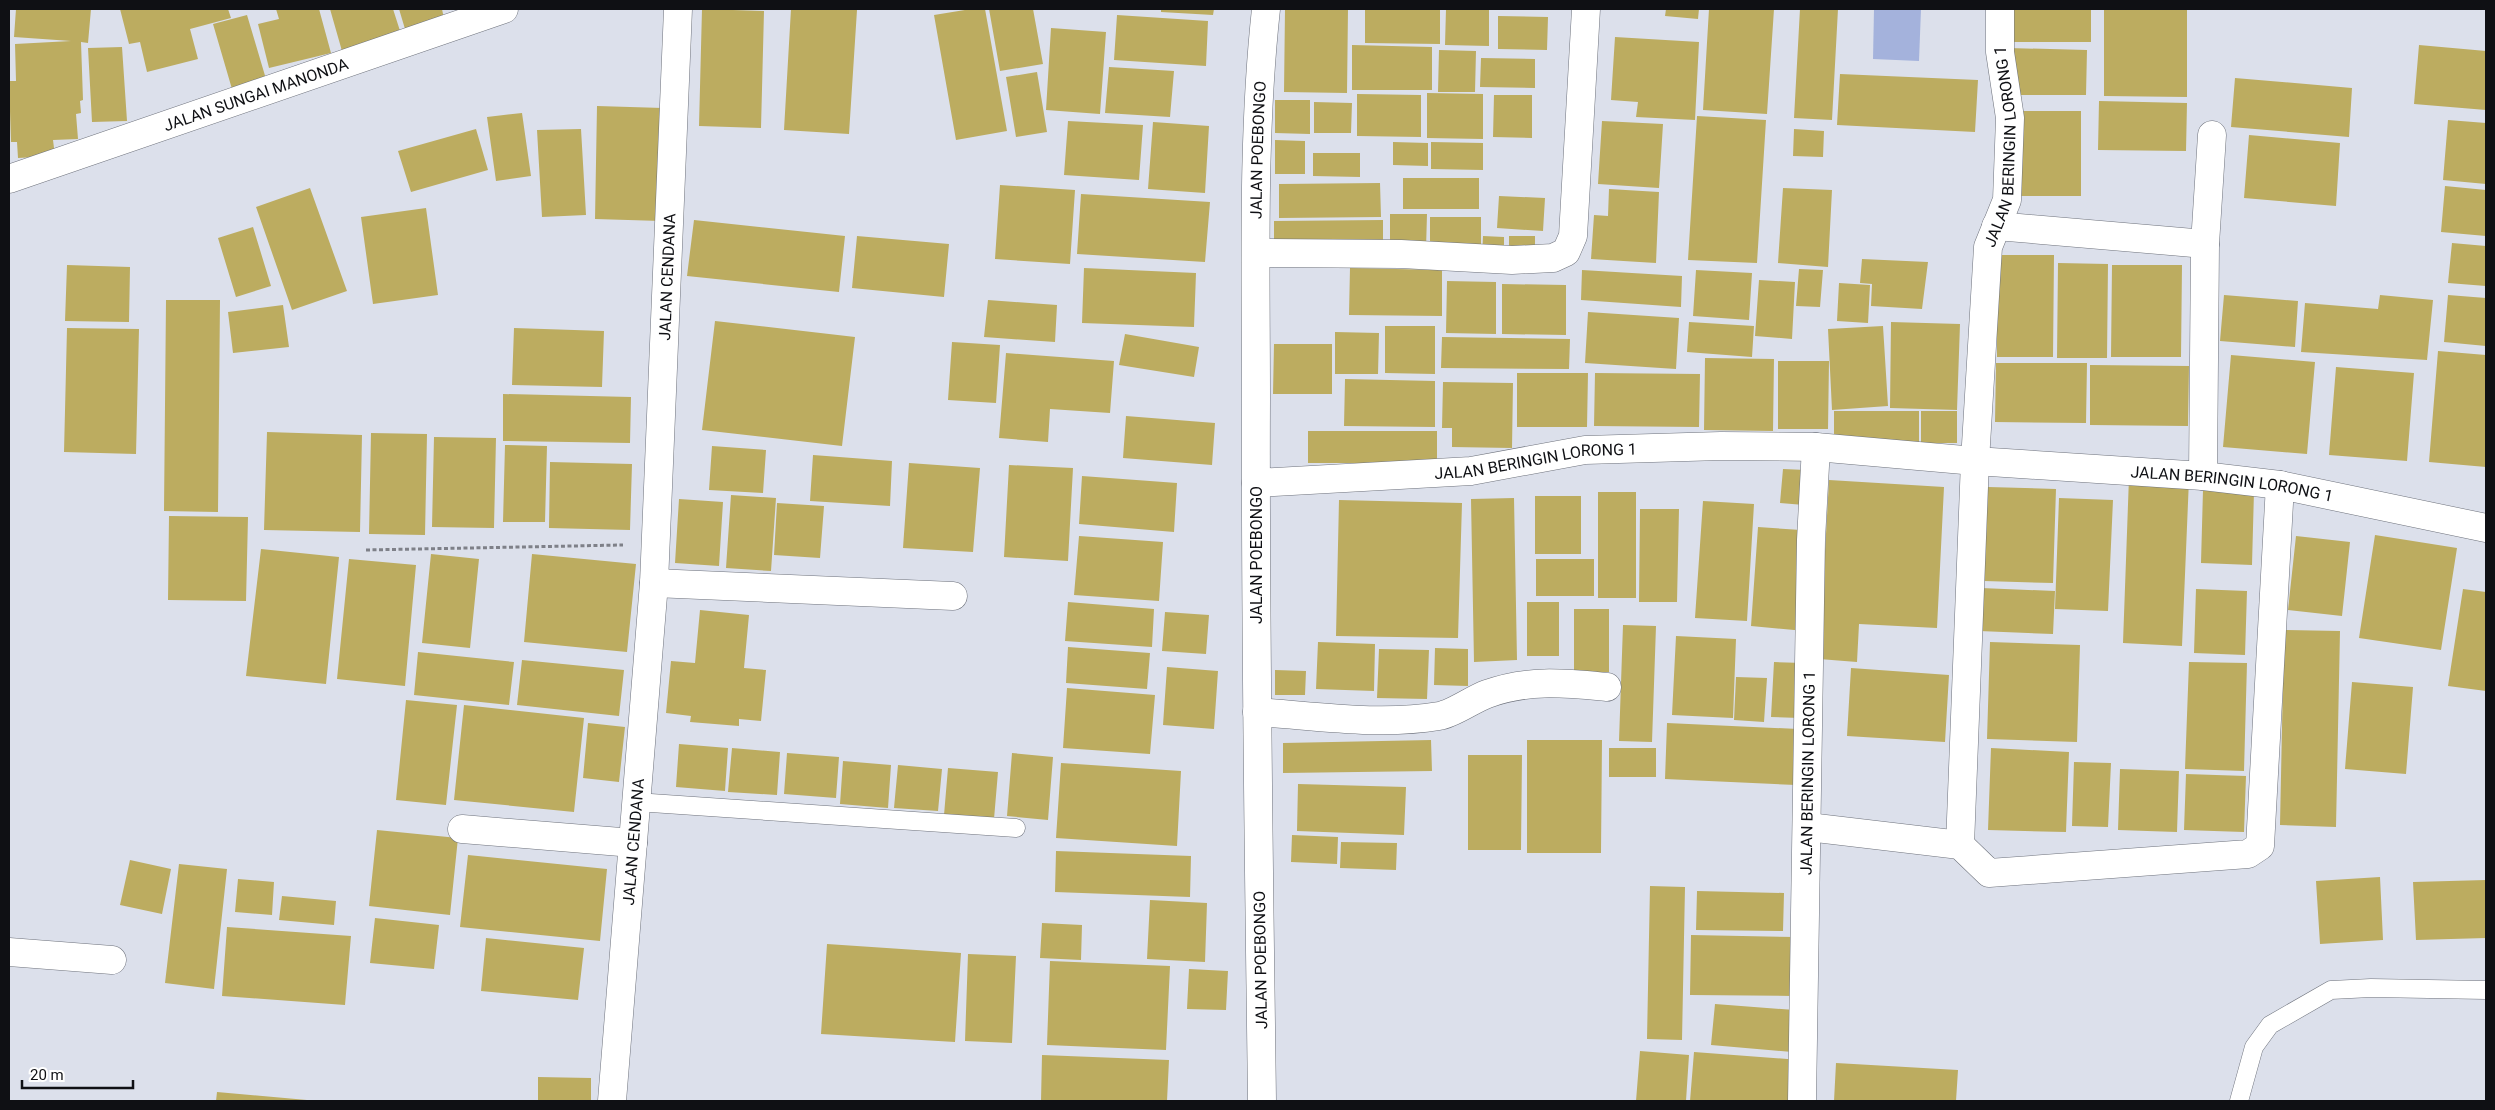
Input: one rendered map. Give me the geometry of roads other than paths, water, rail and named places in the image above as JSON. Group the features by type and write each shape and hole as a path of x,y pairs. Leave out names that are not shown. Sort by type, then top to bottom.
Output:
{"street":[{"name":"JALAN SUNGAI MANONDA","path":"9,179 504,9"},
{"name":"JALAN CENDANA","path":"612,1101 654,583 678,9"},
{"name":"JALAN POEBONGO","path":"1262,1101 1257,712 1256,253 1260,61 1266,9"},
{"path":"1256,253 1401,254 1512,260 1553,258 1563,255 1569,248 1572,236 1586,9"},
{"name":"JALAN BERINGIN LORONG 1","path":"1975,461 1988,247 2007,200 2010,118 2000,52 2000,9"},
{"path":"2203,476 2205,244 2212,135"},
{"path":"1996,226 2205,244"},
{"name":"JALAN BERINGIN LORONG 1","path":"1256,484 1471,470 1585,450 1721,446 1816,446 1975,461 2203,476 2280,485 2486,528"},
{"name":"JALAN BERINGIN LORONG 1","path":"1802,1101 1808,827 1811,550 1816,446"},
{"path":"1960,845 1975,461"},
{"path":"1808,827 1960,845 1989,873 2248,854 2260,846 2280,485"},
{"path":"654,583 953,596"},
{"path":"1257,712 1381,720 1441,716 1486,694 1517,684 1554,682 1607,687"},
{"path":"462,829 633,843"},
{"path":"9,952 112,960"}],"lane":[{"path":"636,802 1016,828"},
{"path":"2239,1101 2254,1047 2270,1025 2331,990 2371,988 2486,990"}]}
